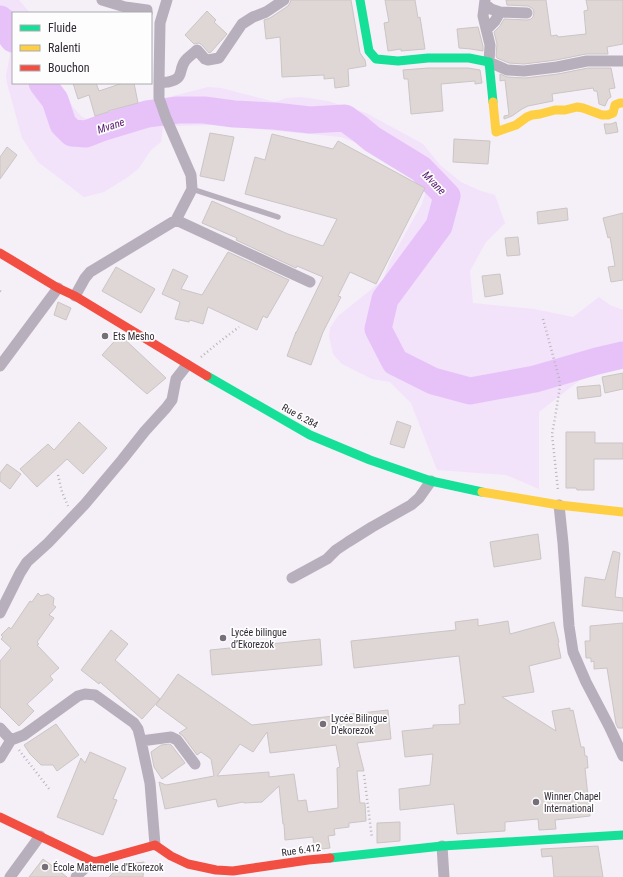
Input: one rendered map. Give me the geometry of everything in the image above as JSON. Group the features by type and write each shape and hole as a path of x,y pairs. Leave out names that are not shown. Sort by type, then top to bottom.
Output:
{"street":[{"path":"102,0 125,7 147,10 147,12"},
{"path":"75,296 90,272 176,220 192,189 190,175 159,98 156,22 167,0"},
{"path":"159,81 162,83 173,81 178,77 184,62 197,50 205,59 208,60 219,58 242,24 253,17 266,12 284,0"},
{"path":"360,0 369,51 376,59 398,61 428,58 469,58 489,62 507,70 524,71 587,62 623,60"},
{"path":"485,2 483,16 490,45 489,62 496,132 516,125 532,115 577,107 602,115 608,115 613,113 615,105 623,103"},
{"path":"485,2 491,9 500,12 527,12"},
{"path":"487,29 495,21 500,12"},
{"path":"176,220 310,282"},
{"name":"Rue 6.284","path":"0,252 187,365 310,435 370,460 431,481 495,495 559,505 623,512"},
{"path":"0,366 58,288"},
{"path":"0,613 27,562 73,517 122,460 144,431 166,408 172,400 176,379 187,365"},
{"path":"292,578 327,559 336,550 348,542 411,504 419,498 431,481"},
{"path":"559,505 568,626 573,652 586,682 623,756"},
{"path":"0,758 11,740 24,735 78,696 85,694 94,695 134,723 138,729 150,783 155,845 94,862 86,866 76,877"},
{"path":"0,728 11,740"},
{"path":"141,741 170,737 177,740 195,764"},
{"path":"0,817 94,862"},
{"name":"Rue 6.412","path":"155,845 171,856 188,864 216,870 233,871 308,860 442,846 623,835"},
{"path":"10,877 40,836"},
{"path":"442,846 444,877"}],"lane":[{"path":"192,189 278,217"}],"path":[{"path":"543,319 560,386 552,434 559,505"},
{"path":"187,365 200,358 239,327"},
{"path":"58,475 62,492 73,517"},
{"path":"11,740 50,790"},
{"path":"364,776 373,853"}],"shaded area":[{"path":"0,0 19,0 29,12 12,12 12,84 60,84 73,107 82,117 94,121 107,122 169,97 208,87 221,88 275,102 287,98 301,97 328,101 366,113 423,144 440,165 461,182 481,191 495,195 505,223 486,242 470,271 473,303 534,309 573,317 599,297 610,305 623,310 623,366 612,366 580,380 539,412 539,489 506,475 437,470 411,403 390,382 372,379 342,364 333,354 329,336 330,328 338,316 383,280 390,261 422,204 427,187 420,179 393,167 357,143 341,137 214,125 173,126 163,127 161,142 151,150 139,168 128,177 104,192 84,197 38,162 22,138 7,83 6,76 10,55 6,43 0,40"}],"building":[{"path":"291,0 351,0 360,53 365,60 366,66 348,69 349,86 335,88 334,78 324,79 324,75 282,77 280,37 266,39 264,20 270,18 288,6"},
{"path":"385,0 415,0 418,18 420,17 425,49 401,51 401,49 388,51 384,23 389,22"},
{"path":"506,0 546,0 551,36 557,35 558,37 586,34 584,11 588,10 586,0 623,0 623,44 607,47 608,54 586,54 524,64 509,63 497,58 496,56 497,44 494,32 504,19 527,20 533,17 534,13 533,9 528,6 507,5"},
{"path":"207,11 216,20 214,22 227,34 209,53 202,45 199,43 194,44 185,35"},
{"path":"478,27 483,51 459,48 457,29"},
{"path":"428,68 468,68 480,70 482,83 475,84 475,81 441,84 443,111 411,114 408,79 404,79 403,70"},
{"path":"588,68 611,68 615,88 609,89 611,97 608,99 605,106 599,104 597,91 594,91 593,88 552,94 553,101 528,106 504,119 504,116 509,115 505,80 500,81 500,74 507,77 525,78 558,74"},
{"path":"73,84 96,84 99,91 120,84 134,84 138,103 95,116 89,95 78,99"},
{"path":"616,122 618,132 606,134 604,124"},
{"path":"210,133 234,137 224,181 200,176"},
{"path":"272,134 333,149 338,141 425,188 376,284 350,272 338,296 341,297 323,332 311,365 287,356 296,332 323,277 297,266 296,268 236,240 237,238 202,223 212,201 288,234 323,246 337,219 245,194 255,157 265,160"},
{"path":"454,139 490,141 488,164 453,162"},
{"path":"7,147 17,155 0,179 0,157"},
{"path":"567,208 568,220 538,224 537,212"},
{"path":"623,213 623,280 611,282 608,267 615,266 610,237 608,238 603,218"},
{"path":"518,237 520,255 507,256 505,238"},
{"path":"228,252 289,280 267,318 263,316 257,330 208,307 203,324 190,320 189,322 175,319 180,302 162,294 173,269 188,276 181,289 202,295"},
{"path":"116,267 155,289 141,313 102,291"},
{"path":"500,274 503,294 485,297 482,276"},
{"path":"58,302 71,308 66,320 54,315"},
{"path":"120,335 166,378 147,394 102,355"},
{"path":"623,373 623,389 605,393 602,377"},
{"path":"600,385 601,396 578,399 577,387"},
{"path":"397,421 411,426 404,448 390,444"},
{"path":"79,422 107,448 83,474 67,459 37,487 20,469 48,444 54,450"},
{"path":"566,432 595,432 595,443 623,443 623,459 594,459 594,490 577,490 576,488 566,488"},
{"path":"7,464 21,474 10,489 0,481 0,473"},
{"path":"538,534 541,559 494,567 490,542"},
{"path":"613,551 620,553 615,597 623,598 623,611 582,606 585,577 605,580"},
{"path":"38,593 41,596 48,594 54,598 53,605 56,607 49,615 54,618 37,642 39,644 37,645 59,668 50,676 53,680 27,704 34,711 19,726 0,707 0,661 11,648 1,639 3,637 1,635 9,627 11,629 30,601 32,602"},
{"path":"478,619 478,626 508,621 510,634 554,622 561,658 529,666 534,692 502,697 556,731 552,711 570,708 570,711 573,710 581,747 584,747 585,756 587,756 588,768 585,768 590,816 555,820 556,829 539,830 538,819 505,822 505,831 457,834 454,804 400,810 399,789 430,785 433,754 405,757 402,731 433,728 433,725 460,724 459,705 465,704 459,656 354,668 351,641 456,630 455,622"},
{"path":"623,623 623,728 618,728 616,724 607,668 594,669 594,661 591,662 591,658 586,658 585,641 590,641 590,626"},
{"path":"111,630 128,644 115,660 160,699 142,719 100,682 99,684 81,670"},
{"path":"320,639 322,665 212,675 210,650"},
{"path":"178,674 252,725 388,710 391,739 357,743 364,771 357,771 360,803 365,803 366,821 349,823 349,827 334,829 335,835 328,836 330,848 314,850 313,837 285,840 279,786 262,802 243,802 218,807 216,799 165,809 159,782 166,785 214,776 211,759 201,752 197,755 179,733 187,728 156,705","holes":["267,732 270,753 336,745 340,767 337,768 338,808 308,812 306,800 298,801 294,774 269,777 269,772 217,776 240,744 253,752"]},
{"path":"56,724 79,755 57,771 53,765 41,765 30,754 24,745"},
{"path":"170,744 185,763 162,779 154,767 151,752 161,745"},
{"path":"90,752 126,768 113,799 117,800 103,835 57,817 81,758 85,763"},
{"path":"400,822 400,841 377,843 377,823"},
{"path":"598,846 603,877 554,877 552,856 542,857 541,849"},
{"name":"École Maternelle d'Ekorezok","path":"43,859 67,877 29,877"},
{"path":"144,862 143,877 109,877 121,865"}],"waterway":[{"name":"Mvane","path":"0,19 3,21 12,37"},
{"name":"Mvane","path":"43,84 55,100 63,124 72,133 86,134 147,114 178,110 204,110 310,120 345,118 372,139 421,169 447,196 439,226 385,299 378,329 395,362 433,381 470,391 535,379 623,355"}],"traffic: fast":[{"path":"360,0 369,51 376,59 398,61 428,58 469,58 489,62 493,102"},
{"path":"207,376 310,435 370,460 431,481 482,492"},
{"path":"330,858 442,846 623,835"}],"traffic: slow":[{"path":"493,102 496,132 516,125 532,115 577,107 602,115 608,115 613,113 615,105 623,103"},
{"path":"482,492 559,505 623,512"}],"traffic: jam":[{"path":"0,253 58,288 75,296 207,376"},
{"path":"0,817 94,862 155,845 171,856 188,864 216,870 233,871 330,858"}],"place":[{"name":"Ets Mesho","path":"105,336"},
{"name":"Lycée bilingue d’Ekorezok","path":"223,638"},
{"name":"Lycée Bilingue D'ekorezok","path":"323,724"},
{"name":"Winner Chapel International","path":"536,802"},
{"name":"École Maternelle d'Ekorezok","path":"45,867"}]}
